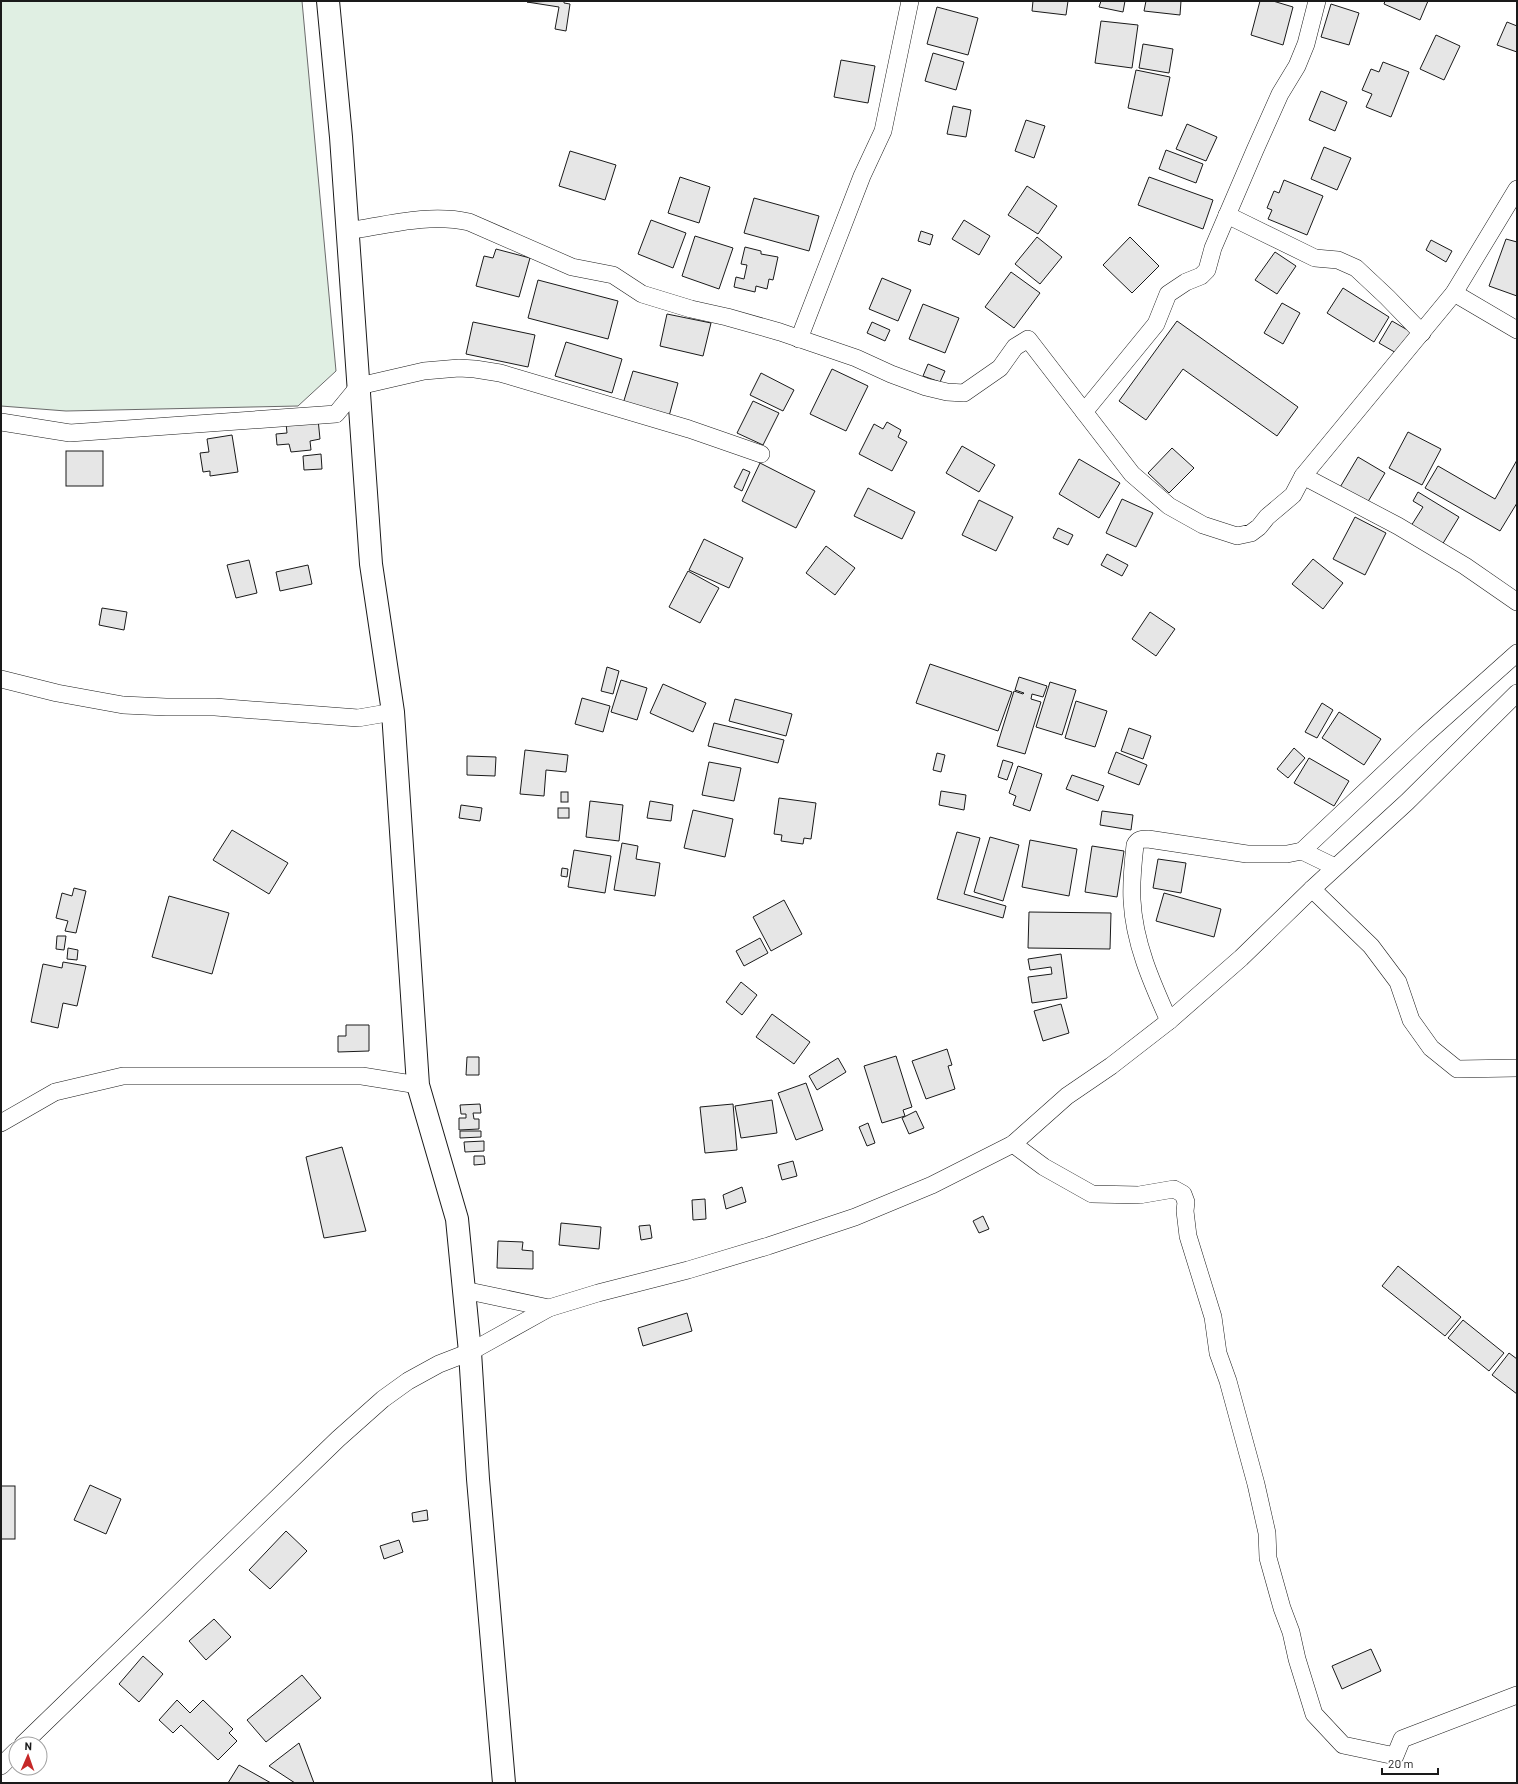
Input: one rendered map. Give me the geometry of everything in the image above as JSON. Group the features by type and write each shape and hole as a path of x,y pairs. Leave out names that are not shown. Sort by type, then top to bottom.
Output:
{"main road":[{"path":"328,1 341,137 371,564 393,712 418,1085 457,1219 470,1352 479,1494 504,1783"}],"street":[{"path":"799,339 862,176 883,131 910,1"},
{"path":"1084,412 1156,324 1168,294 1186,282 1200,276 1207,270 1213,248 1280,94 1297,66 1306,44 1317,1"},
{"path":"348,231 435,219 453,219 468,222 508,238 538,253 572,267 613,275 642,294 780,332 856,358 891,374 926,387 947,392 964,393 1000,368 1015,347 1028,339 1132,474 1169,506 1203,525 1237,536 1251,533 1293,495 1303,476 1454,293 1517,189"},
{"path":"1227,215 1315,258 1338,260 1356,268 1422,333"},
{"path":"1454,293 1517,330"},
{"path":"1,422 70,433 336,414 358,386 424,371 459,368 500,373 689,429 761,454"},
{"path":"1303,476 1398,526 1451,558 1517,602"},
{"path":"1169,1021 1146,965 1136,928 1132,901 1132,869 1135,845 1137,842 1139,840 1148,839 1213,850 1248,854 1287,854 1302,851 1418,742 1517,653"},
{"path":"1,679 57,693 123,705 166,708 214,707 358,718 393,712"},
{"path":"32,1736 338,1439 377,1404 408,1381 439,1364 470,1352 549,1308 598,1293 696,1268 855,1217 932,1185 1013,1144 1067,1096 1111,1066 1169,1021 1241,958 1312,889 1407,802 1517,693"},
{"path":"1302,851 1335,868"},
{"path":"1312,889 1360,935 1398,982 1411,1020 1431,1048 1457,1069 1517,1068"},
{"path":"1,1123 55,1092 123,1076 362,1076 418,1085"},
{"path":"1013,1144 1044,1167 1092,1194 1139,1195 1174,1189 1184,1194 1186,1202 1185,1211 1188,1236 1213,1318 1218,1353 1228,1380 1256,1484 1267,1533 1268,1558 1282,1608 1291,1632 1300,1671 1314,1714 1343,1745 1395,1756 1402,1739 1517,1695"},
{"path":"464,1290 549,1308"}],"green space":[{"path":"1,1 302,1 336,371 298,406 66,411 1,406"}],"building":[{"path":"564,1 564,3 570,4 566,31 555,29 559,7 527,2"},
{"path":"1033,1 1068,1 1066,15 1032,11"},
{"path":"1101,1 1125,1 1123,12 1099,7"},
{"path":"1146,1 1181,1 1180,15 1144,11"},
{"path":"1260,1 1273,1 1293,7 1283,45 1251,35"},
{"path":"1385,1 1428,1 1420,20 1384,4"},
{"path":"1331,4 1359,13 1349,45 1321,37"},
{"path":"937,7 978,18 968,55 927,44"},
{"path":"1101,21 1138,25 1132,68 1095,63"},
{"path":"1507,22 1517,26 1517,52 1497,45"},
{"path":"1436,35 1460,46 1444,80 1420,69"},
{"path":"1143,44 1173,49 1169,73 1139,68"},
{"path":"933,53 964,62 956,90 925,81"},
{"path":"841,60 875,66 868,103 834,97"},
{"path":"1383,62 1409,72 1391,117 1366,107 1372,94 1362,90 1371,69 1379,72"},
{"path":"1136,70 1170,77 1162,116 1128,108"},
{"path":"1321,91 1347,102 1335,131 1309,120"},
{"path":"953,106 971,110 966,137 947,134"},
{"path":"1026,120 1045,126 1034,158 1015,151"},
{"path":"1187,124 1217,137 1206,161 1176,149"},
{"path":"1324,147 1351,158 1337,190 1311,179"},
{"path":"1166,150 1203,164 1196,183 1159,169"},
{"path":"570,151 616,165 605,200 559,186"},
{"path":"680,177 710,187 699,223 668,213"},
{"path":"1149,177 1213,200 1203,229 1138,205"},
{"path":"1284,180 1323,196 1307,235 1268,219 1272,210 1267,208 1274,191 1279,193"},
{"path":"1027,186 1057,206 1038,234 1008,215"},
{"path":"754,198 819,216 809,251 744,233"},
{"path":"651,220 686,233 673,268 638,254"},
{"path":"964,220 990,236 979,255 952,239"},
{"path":"921,231 933,235 930,245 918,241"},
{"path":"695,236 733,248 719,289 682,276"},
{"path":"1037,237 1062,257 1040,284 1015,264"},
{"path":"1130,237 1159,266 1132,293 1103,265"},
{"path":"1506,239 1517,242 1517,296 1489,286"},
{"path":"1431,240 1452,251 1446,262 1426,250"},
{"path":"745,247 761,251 761,254 778,257 773,280 769,279 767,289 756,286 755,292 734,287 736,277 744,279 747,265 741,264"},
{"path":"496,249 530,258 519,297 476,286 484,256 493,258"},
{"path":"1275,252 1296,266 1277,294 1255,280"},
{"path":"1011,272 1040,293 1014,328 985,307"},
{"path":"882,278 911,290 898,321 869,309"},
{"path":"538,280 618,301 608,339 528,318"},
{"path":"1343,288 1389,317 1374,342 1327,313"},
{"path":"1282,303 1300,313 1283,344 1264,333"},
{"path":"923,304 959,318 945,353 909,339"},
{"path":"667,314 711,323 703,356 660,346"},
{"path":"1177,321 1298,407 1277,436 1183,369 1146,420 1119,401"},
{"path":"1392,321 1411,332 1398,354 1379,343"},
{"path":"473,322 535,335 528,367 466,354"},
{"path":"872,322 890,330 885,341 867,333"},
{"path":"566,342 622,359 612,393 555,376"},
{"path":"928,364 945,371 940,382 923,376"},
{"path":"832,369 868,386 846,431 810,414"},
{"path":"633,371 678,383 668,420 622,407"},
{"path":"761,373 794,390 783,411 750,395"},
{"path":"753,401 779,413 763,445 737,433"},
{"path":"318,419 320,439 310,441 311,450 291,452 289,444 277,445 276,434 287,433 286,423"},
{"path":"887,422 901,430 898,437 907,442 892,471 859,454 874,424 883,429"},
{"path":"1408,432 1441,449 1422,485 1389,468"},
{"path":"232,435 238,472 210,476 210,471 203,472 200,453 209,452 207,439"},
{"path":"962,446 995,465 979,492 946,473"},
{"path":"1172,448 1194,468 1169,493 1148,473"},
{"path":"66,451 103,451 103,486 66,486"},
{"path":"321,454 322,469 304,470 303,456"},
{"path":"1358,457 1385,473 1366,505 1339,489"},
{"path":"1079,459 1120,483 1099,518 1059,494"},
{"path":"1517,460 1517,503 1500,531 1425,488 1438,466 1495,499"},
{"path":"760,463 815,491 796,528 742,501"},
{"path":"743,469 750,472 742,491 734,487"},
{"path":"868,488 915,512 902,539 854,516"},
{"path":"1418,492 1459,517 1442,545 1411,526 1423,507 1413,501"},
{"path":"1122,499 1153,513 1136,547 1106,533"},
{"path":"979,500 1013,517 996,551 962,535"},
{"path":"1355,517 1386,533 1365,575 1333,559"},
{"path":"1058,528 1073,535 1068,545 1053,538"},
{"path":"704,539 743,558 729,588 689,570"},
{"path":"826,546 855,568 835,595 806,573"},
{"path":"1107,554 1128,565 1122,576 1101,565"},
{"path":"1313,559 1343,583 1323,609 1292,584"},
{"path":"249,560 257,593 236,598 227,565"},
{"path":"308,565 312,584 280,591 276,572"},
{"path":"688,571 719,588 700,623 669,607"},
{"path":"102,608 127,612 124,630 99,625"},
{"path":"1150,612 1175,629 1156,656 1132,639"},
{"path":"930,664 1012,692 998,731 916,703"},
{"path":"607,667 619,671 613,694 601,691"},
{"path":"1019,677 1047,686 1043,697 1032,694 1031,699 1041,702 1025,754 997,746 1014,691 1024,693 1015,690"},
{"path":"621,680 647,688 637,720 611,712"},
{"path":"1050,682 1076,690 1062,735 1036,727"},
{"path":"663,684 706,703 693,732 650,713"},
{"path":"582,698 610,706 603,732 575,724"},
{"path":"735,699 792,714 786,736 729,721"},
{"path":"1076,701 1107,711 1095,747 1065,738"},
{"path":"1322,703 1333,710 1317,738 1305,732"},
{"path":"1339,712 1381,739 1364,765 1322,738"},
{"path":"714,723 784,740 778,763 708,746"},
{"path":"1129,728 1151,736 1143,759 1121,751"},
{"path":"1294,748 1305,758 1288,778 1277,769"},
{"path":"525,750 568,755 566,772 546,770 544,796 520,794"},
{"path":"1116,752 1147,765 1139,785 1108,773"},
{"path":"937,753 945,755 941,772 933,770"},
{"path":"467,756 496,757 495,776 467,775"},
{"path":"1309,758 1349,781 1334,806 1294,783"},
{"path":"1003,760 1013,763 1007,780 998,777"},
{"path":"709,762 741,768 734,801 702,795"},
{"path":"1018,766 1042,774 1030,811 1013,805 1016,796 1009,793"},
{"path":"1072,775 1104,786 1098,801 1066,789"},
{"path":"941,791 966,795 964,810 939,805"},
{"path":"561,792 568,792 568,802 561,802"},
{"path":"779,798 816,803 811,839 804,838 803,844 781,841 782,835 774,834"},
{"path":"590,801 623,805 619,841 586,837"},
{"path":"650,801 673,805 671,821 647,818"},
{"path":"461,805 482,808 480,821 459,818"},
{"path":"558,808 569,808 569,818 558,818"},
{"path":"693,810 733,819 725,857 684,848"},
{"path":"1102,811 1133,815 1131,830 1100,825"},
{"path":"232,830 288,863 269,894 213,860"},
{"path":"957,832 980,838 964,894 1006,906 1003,918 937,899"},
{"path":"990,837 1019,845 1003,901 974,892"},
{"path":"1030,840 1077,849 1069,896 1022,887"},
{"path":"622,843 638,846 636,859 660,863 655,896 614,890"},
{"path":"1092,846 1124,851 1117,897 1085,892"},
{"path":"574,850 611,856 605,893 568,887"},
{"path":"1158,859 1186,863 1181,893 1153,888"},
{"path":"562,868 568,869 567,877 561,876"},
{"path":"74,888 86,891 76,933 65,931 68,921 56,918 62,893 72,896"},
{"path":"1164,893 1221,909 1214,937 1156,921"},
{"path":"169,896 229,913 212,974 152,957"},
{"path":"784,900 802,934 771,951 753,917"},
{"path":"1029,912 1111,913 1110,949 1028,948"},
{"path":"57,936 66,936 64,950 56,949"},
{"path":"760,938 768,953 744,966 736,951"},
{"path":"68,948 78,950 77,960 67,959"},
{"path":"1061,954 1067,998 1032,1003 1028,977 1052,974 1051,967 1030,970 1028,959"},
{"path":"63,962 86,966 77,1006 63,1003 58,1028 31,1022 43,964 62,968"},
{"path":"741,982 757,995 742,1015 726,1002"},
{"path":"1061,1004 1069,1033 1043,1041 1034,1011"},
{"path":"772,1014 810,1042 794,1064 756,1037"},
{"path":"346,1025 369,1025 369,1051 338,1052 338,1036 346,1036"},
{"path":"947,1049 952,1065 948,1066 955,1089 926,1099 912,1061"},
{"path":"896,1056 912,1107 903,1110 905,1116 882,1123 864,1066"},
{"path":"467,1057 479,1057 479,1075 466,1075"},
{"path":"838,1058 846,1072 817,1090 809,1076"},
{"path":"806,1083 823,1130 796,1140 778,1093"},
{"path":"772,1100 777,1133 741,1138 735,1106"},
{"path":"480,1104 481,1113 473,1113 474,1119 479,1119 479,1129 459,1130 459,1118 466,1118 466,1114 461,1114 460,1105"},
{"path":"733,1104 737,1150 705,1153 700,1107"},
{"path":"916,1111 924,1128 909,1134 902,1118"},
{"path":"868,1123 875,1143 867,1146 859,1127"},
{"path":"460,1131 481,1131 481,1137 460,1138"},
{"path":"484,1141 484,1151 465,1152 464,1142"},
{"path":"342,1147 366,1231 324,1238 306,1157"},
{"path":"474,1156 484,1156 485,1164 474,1165"},
{"path":"793,1161 797,1176 782,1180 778,1165"},
{"path":"742,1187 746,1202 726,1209 723,1195"},
{"path":"705,1199 706,1219 693,1220 692,1200"},
{"path":"983,1216 989,1229 979,1233 973,1221"},
{"path":"561,1223 601,1227 599,1249 559,1245"},
{"path":"650,1225 652,1238 641,1240 639,1226"},
{"path":"498,1241 523,1242 522,1250 533,1251 533,1269 497,1268"},
{"path":"1398,1266 1461,1317 1445,1336 1382,1286"},
{"path":"687,1313 692,1331 643,1346 638,1328"},
{"path":"1463,1320 1504,1353 1489,1371 1448,1338"},
{"path":"1509,1353 1517,1359 1517,1394 1492,1375"},
{"path":"90,1485 121,1499 106,1534 74,1520"},
{"path":"1,1486 15,1486 15,1539 1,1539"},
{"path":"427,1510 428,1520 413,1522 412,1513"},
{"path":"286,1531 307,1551 270,1589 249,1570"},
{"path":"399,1540 403,1552 384,1559 380,1546"},
{"path":"214,1619 231,1637 206,1660 189,1641"},
{"path":"1371,1649 1381,1671 1342,1689 1332,1666"},
{"path":"143,1656 163,1674 139,1702 119,1684"},
{"path":"302,1675 321,1698 266,1742 247,1720"},
{"path":"177,1700 190,1713 203,1700 233,1729 229,1733 237,1741 218,1760 181,1725 173,1733 159,1720"},
{"path":"299,1743 314,1783 295,1783 269,1766"},
{"path":"239,1765 271,1783 228,1783"}]}
